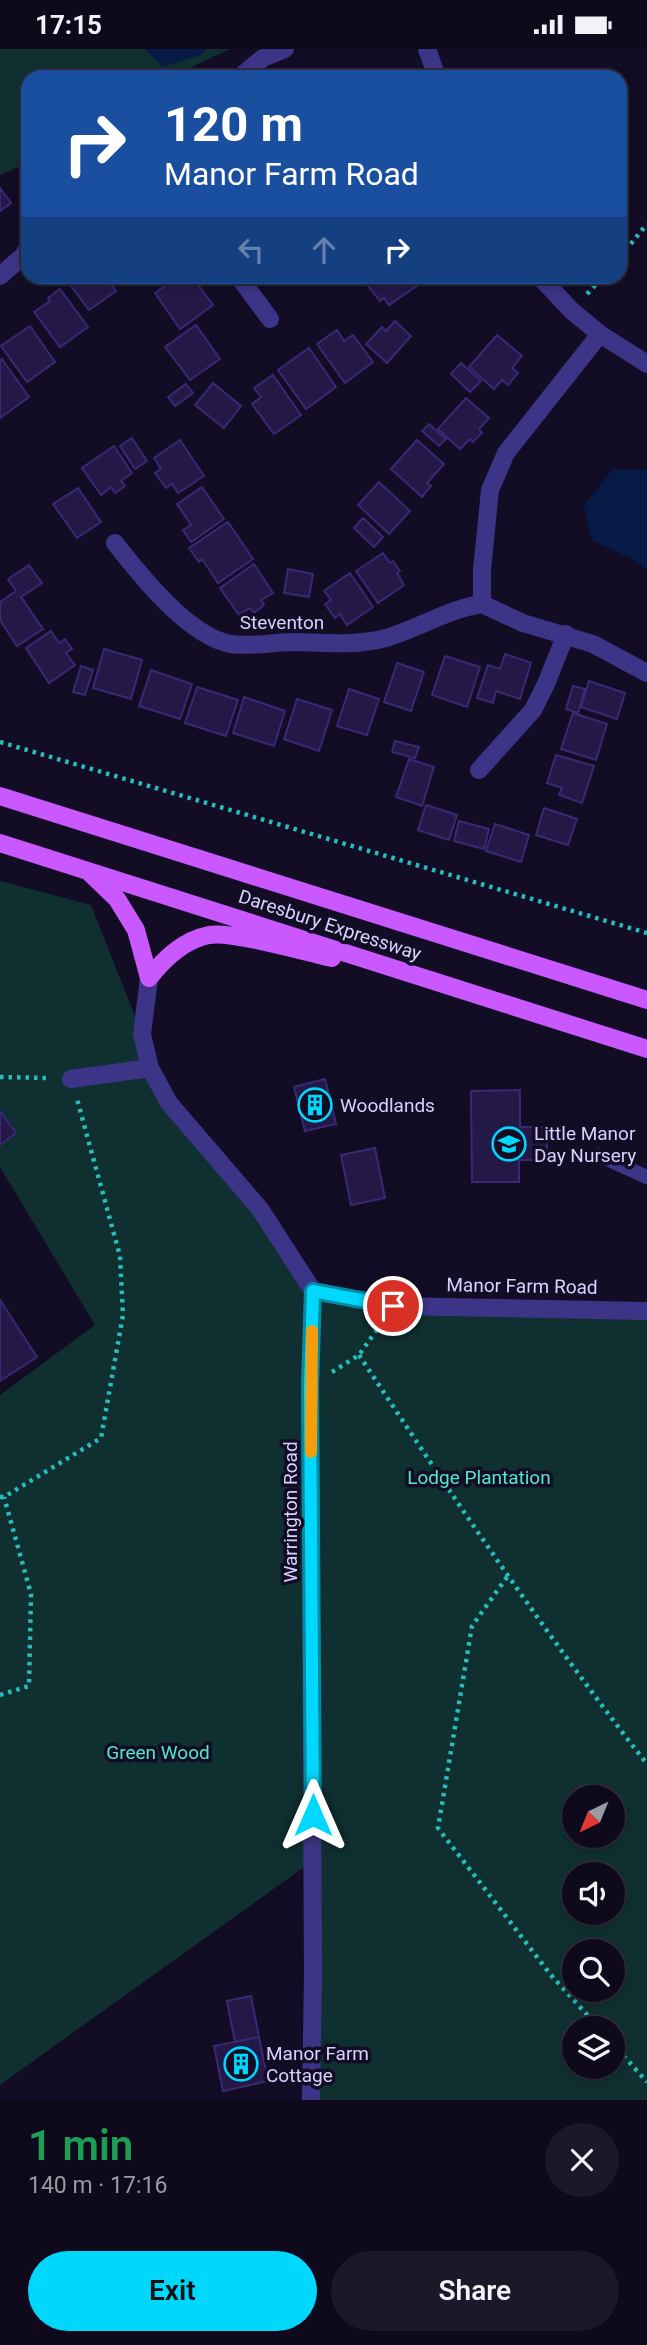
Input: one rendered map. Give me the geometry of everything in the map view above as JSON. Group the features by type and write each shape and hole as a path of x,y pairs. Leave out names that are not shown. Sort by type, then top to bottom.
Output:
{"main road":[{"name":"Daresbury Expressway","path":"0,796 647,1000"},
{"name":"Daresbury Expressway","path":"0,843 647,1049"},
{"path":"86,869 117,899 136,930 149,978"},
{"path":"149,978 166,957 187,944 210,935 241,938 444,983"}],"street":[{"path":"248,70 263,58 285,49"},
{"path":"427,49 434,70"},
{"path":"0,276 21,258"},
{"path":"244,284 270,319"},
{"path":"547,284 572,311 600,334 647,364"},
{"path":"600,334 506,453 496,473 490,490 487,517 482,604 523,623 593,643 647,673"},
{"name":"Steventon","path":"115,543 146,582 183,617 206,635 230,644 354,644 386,638 463,607 482,604"},
{"path":"479,770 533,710 566,634"},
{"path":"149,978 142,1034 150,1068 169,1103 260,1209 313,1291"},
{"path":"71,1079 150,1068"},
{"name":"Manor Farm Road","path":"313,1291 393,1306 647,1311"},
{"name":"Warrington Road","path":"311,2100 313,1948 310,1385 313,1291"}],"lane":[{"path":"597,1155 647,1177"}],"path":[{"path":"627,248 647,224"},
{"path":"0,742 647,933"},
{"path":"0,1077 71,1079 120,1256 123,1315 101,1439 2,1497 31,1594 29,1686 0,1695"},
{"path":"310,1385 359,1355 393,1306"},
{"path":"359,1355 507,1577 599,1704 647,1764"},
{"path":"507,1577 472,1626 438,1828 551,1973 589,2016"},
{"path":"625,2057 647,2082"}],"green space":[{"path":"0,49 230,49 186,70 21,70 21,166 0,175"},
{"path":"0,881 91,905 142,1034 150,1068 313,1291 393,1306 590,1308 647,1320 647,2100 305,2100 318,1857 0,2085 0,1395 95,1325 0,1167"}],"water":[{"path":"145,49 207,49 201,55 162,67"},
{"path":"613,469 647,470 647,569 591,540 584,505"}],"building":[{"path":"0,188 11,203 0,211"},
{"path":"70,284 111,284 116,291 89,310"},
{"path":"168,284 197,284 213,305 180,329 155,293"},
{"path":"367,284 418,285 389,305 384,298 380,301"},
{"path":"60,289 88,327 60,347 34,312 50,301 48,298"},
{"path":"395,321 411,336 387,363 366,344 382,327 386,331"},
{"path":"196,325 220,359 190,380 165,347"},
{"path":"30,326 55,362 27,382 1,346"},
{"path":"337,330 344,341 353,335 373,362 345,383 317,344"},
{"path":"497,335 522,356 512,368 518,373 508,385 502,380 494,389 469,367"},
{"path":"309,348 336,387 306,409 278,370"},
{"path":"2,359 29,397 0,418 0,360"},
{"path":"461,363 481,381 470,392 451,374"},
{"path":"273,375 301,415 274,434 252,404 261,397 254,388"},
{"path":"213,383 241,406 224,428 195,405"},
{"path":"186,384 193,393 175,406 168,397"},
{"path":"466,398 489,418 479,429 482,433 473,442 470,439 460,449 438,429"},
{"path":"429,424 446,439 439,446 422,431"},
{"path":"132,438 147,461 135,469 120,446"},
{"path":"180,440 204,476 178,493 172,484 166,488 155,473 161,469 154,458"},
{"path":"417,440 444,464 427,483 431,486 422,497 391,469"},
{"path":"114,446 132,473 121,481 125,486 115,493 111,487 101,495 82,468"},
{"path":"379,482 410,511 389,534 358,505"},
{"path":"202,487 224,519 191,542 183,530 191,525 177,504"},
{"path":"78,488 101,522 77,538 53,504"},
{"path":"363,518 383,537 374,547 354,528"},
{"path":"228,522 253,559 218,583 202,559 199,562 189,548"},
{"path":"383,553 400,571 397,573 404,585 378,603 356,571"},
{"path":"254,564 273,593 261,600 264,605 254,613 250,608 239,615 220,588"},
{"path":"29,565 42,583 21,597 43,629 17,646 0,620 0,602 16,591 8,579"},
{"path":"288,569 313,574 309,597 284,593"},
{"path":"350,573 373,607 347,625 340,614 335,618 325,604 331,600 324,591"},
{"path":"51,631 59,643 65,639 72,649 66,653 75,665 49,683 26,648"},
{"path":"104,649 142,660 131,699 93,688"},
{"path":"505,654 531,663 520,699 496,691 493,703 477,698 488,665 500,669"},
{"path":"445,656 480,667 467,707 432,695"},
{"path":"397,663 424,672 411,711 384,702"},
{"path":"81,666 93,670 85,695 73,692"},
{"path":"151,670 192,684 180,719 139,706"},
{"path":"589,681 625,693 617,719 581,707"},
{"path":"573,686 585,689 578,713 566,709"},
{"path":"197,687 238,700 226,736 185,723"},
{"path":"349,689 379,699 367,735 337,726"},
{"path":"244,697 285,711 274,746 233,733"},
{"path":"297,699 332,710 319,751 284,739"},
{"path":"573,713 607,724 596,760 561,749"},
{"path":"395,741 419,747 415,758 392,752"},
{"path":"556,755 594,766 582,803 559,795 562,788 547,783"},
{"path":"409,759 434,767 422,806 396,797"},
{"path":"426,805 457,815 449,840 418,830"},
{"path":"544,808 577,819 568,845 536,835"},
{"path":"459,821 489,829 484,849 454,841"},
{"path":"495,824 529,835 521,862 486,851"},
{"name":"Woodlands","path":"325,1079 336,1124 305,1131 294,1087"},
{"name":"Little Manor Day Nursery","path":"520,1090 520,1127 547,1127 547,1160 519,1160 519,1182 472,1182 471,1091"},
{"path":"0,1111 16,1133 0,1145"},
{"path":"375,1148 385,1198 351,1205 341,1155"},
{"path":"0,1300 37,1357 0,1381"},
{"path":"251,1996 259,2037 235,2042 227,2001"},
{"name":"Manor Farm Cottage","path":"259,2037 268,2081 223,2091 214,2046"}],"slow traffic":[{"path":"311,1452 312,1331"}],"place":[{"name":"Woodlands","path":"315,1105"},
{"name":"Little Manor Day Nursery","path":"509,1144"},
{"name":"Manor Farm Cottage","path":"241,2064"}],"route":[{"path":"313,1815 310,1385 313,1291 393,1306"}],"park label":[{"name":"Lodge Plantation","path":"479,1477"},
{"name":"Green Wood","path":"158,1752"}]}
